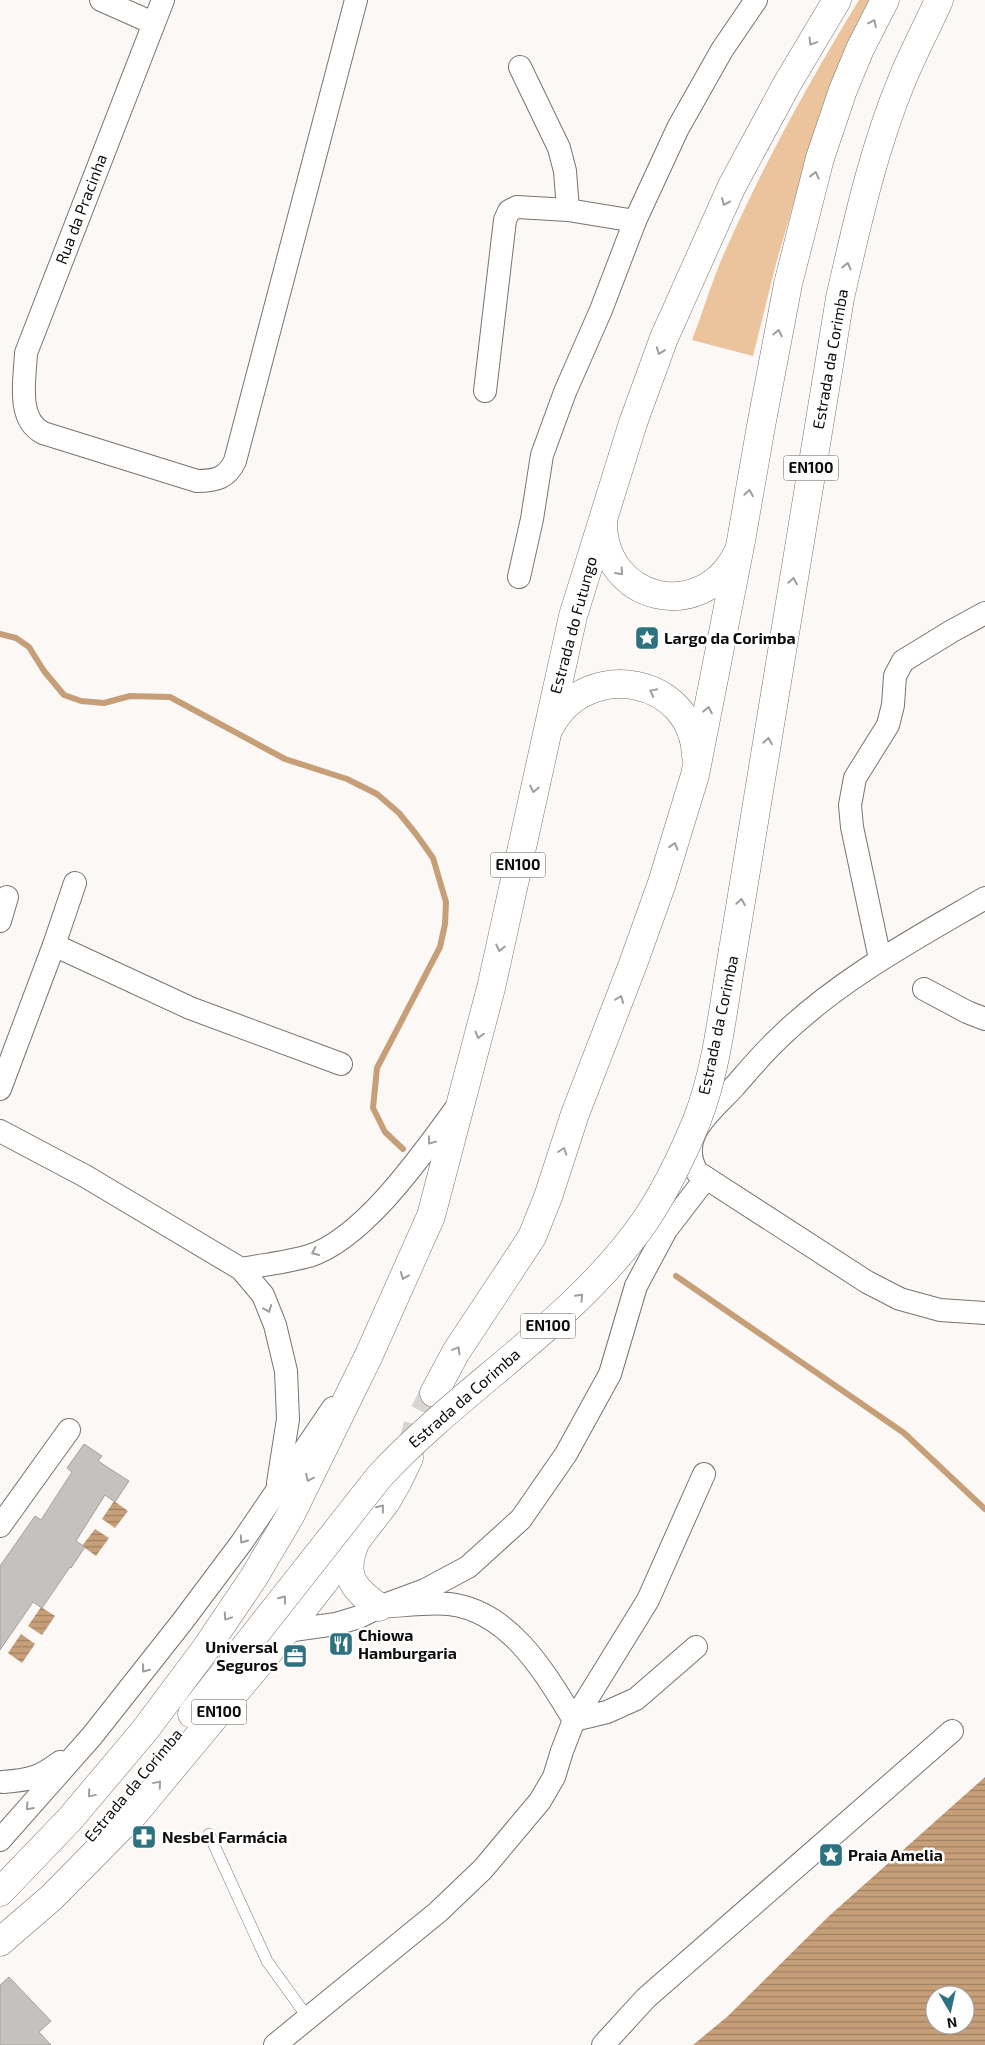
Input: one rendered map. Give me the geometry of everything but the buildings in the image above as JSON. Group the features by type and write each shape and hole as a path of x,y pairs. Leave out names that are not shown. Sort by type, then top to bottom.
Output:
{"main road":[{"name":"EN100","path":"605,510 664,338 701,255 746,158 837,0"},
{"name":"Estrada da Corimba","path":"434,1393 461,1344 532,1237 548,1197 575,1114 659,892 695,775 742,541 760,426 788,284 820,158 843,90 860,49 885,0"},
{"name":"Estrada da Corimba","path":"0,1930 63,1867 124,1798 379,1477 398,1456 456,1403 536,1337 574,1302 610,1264 645,1220 673,1173 697,1118 713,1064 840,298 876,153 902,80 939,0"},
{"path":"605,510 603,522 605,544 614,566 630,583 657,595 686,596 708,587 726,572 742,541"},
{"name":"Estrada do Futungo","path":"545,741 572,616 605,510"},
{"path":"545,741 554,719 571,700 582,693 605,685 635,685 665,698 682,716 694,738 696,750 695,775"},
{"name":"Estrada da Corimba","path":"0,1892 70,1819 145,1730 204,1651 254,1577 290,1516 369,1355 430,1216 492,988 545,741"},
{"name":"Estrada da Corimba","path":"0,1942 50,1898 134,1814 286,1631 386,1502 408,1458"},
{"name":"EN100","path":"357,1538 349,1557 349,1577 360,1594 379,1607"}],"street":[{"path":"100,0 153,23"},
{"name":"Rua da Pracinha","path":"163,0 26,353 24,397 30,422 35,429 43,433 197,481 211,481 224,477 231,470 235,461 356,0"},
{"path":"519,577 532,519 542,456 564,392 602,310 635,221 678,128 722,50 756,0"},
{"path":"520,67 559,148 565,171 568,210"},
{"path":"485,391 505,220 509,211 517,207 568,210 635,221"},
{"path":"880,959 852,827 850,805 855,778 888,725 893,705 895,676 903,661 985,613"},
{"path":"0,1089 75,883"},
{"path":"0,920 7,897"},
{"path":"985,898 880,959 814,1007 777,1039 694,1130 690,1151 692,1163 697,1172 867,1282 900,1299 940,1310 985,1313"},
{"path":"54,945 190,1008 341,1064"},
{"path":"924,989 967,1012 985,1019"},
{"path":"241,1269 310,1256 336,1242 358,1224 399,1181 460,1102"},
{"path":"0,1131 85,1176 241,1269 263,1295 275,1325 286,1371 288,1419 278,1488 254,1577"},
{"path":"286,1631 336,1624 359,1617 379,1607 425,1590 468,1567 521,1519 566,1454 610,1374 636,1286 666,1230 706,1178"},
{"path":"0,1838 92,1736 225,1564 369,1355"},
{"path":"0,1526 69,1430"},
{"path":"275,2045 438,1912 483,1869 540,1801 554,1777 574,1720 648,1600 704,1474"},
{"path":"379,1607 449,1604 485,1614 511,1634 542,1668 574,1720"},
{"path":"574,1720 607,1712 636,1699 696,1647"},
{"path":"603,2045 646,1998 952,1731"},
{"path":"3,1782 24,1781 44,1774 92,1736"},
{"path":"0,1813 3,1822 3,1832 0,1838"}],"lane":[{"path":"209,1834 267,1961 308,2018"}],"shaded area":[{"path":"859,0 870,0 804,168 777,260 753,356 692,340 722,258 757,184 823,60"},
{"path":"114,1501 128,1511 115,1528 102,1519"},
{"path":"95,1529 109,1538 96,1556 82,1546"},
{"path":"41,1607 55,1616 42,1635 28,1626"},
{"path":"21,1634 35,1644 22,1663 8,1653"},
{"path":"985,1777 985,2045 693,2045 728,2016 829,1916"}],"waterway":[{"path":"0,634 16,638 29,647 44,671 64,695 81,701 104,703 130,696 170,697 285,759 347,779 377,794 399,813 416,834 433,858 446,902 445,924 440,947 377,1068 373,1108 385,1132 403,1149"},
{"path":"676,1276 904,1433 985,1509"}],"tunnel":[{"path":"410,1452 418,1424 434,1393"}],"place":[{"name":"Largo da Corimba","path":"647,638"},
{"name":"Chiowa Hamburgaria","path":"341,1644"},
{"name":"Universal Seguros","path":"295,1656"},
{"name":"Nesbel Farmácia","path":"144,1837"},
{"name":"Praia Amelia","path":"831,1855"}]}
